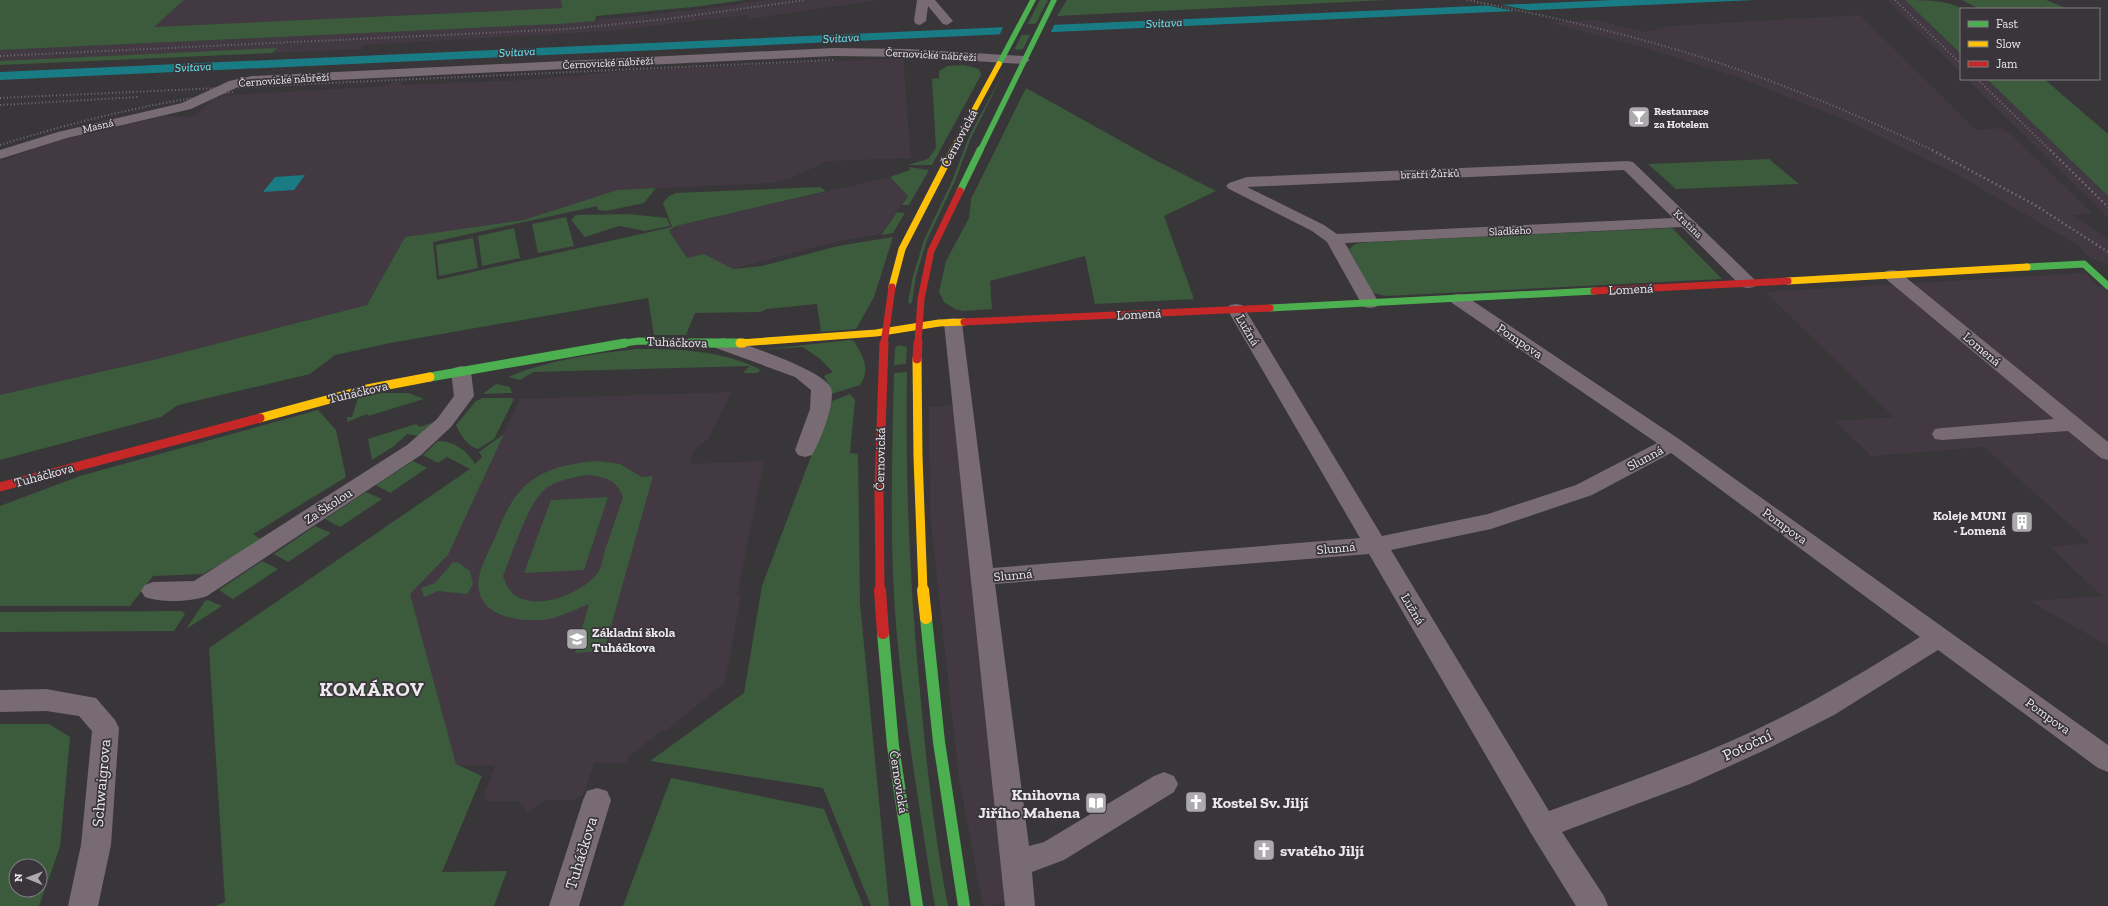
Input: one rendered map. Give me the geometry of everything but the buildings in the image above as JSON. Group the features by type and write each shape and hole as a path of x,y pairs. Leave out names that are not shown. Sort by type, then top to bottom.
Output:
{"main road":[{"name":"Černovická","path":"918,906 893,746 879,584 879,458 885,332 889,300 902,249 923,205 1033,0"},
{"name":"Černovická","path":"964,906 939,742 922,581 917,449 917,367 921,298 931,251 958,190 1054,0"},
{"name":"Lomená","path":"909,328 953,322 1458,299 2084,264 2108,286"},
{"name":"Tuháčkova","path":"0,487 367,389 599,346 639,341 677,341 723,344 885,332 909,328"}],"street":[{"path":"920,20 923,0"},
{"path":"930,0 947,21"},
{"name":"Černovické nábřeží","path":"197,103 230,84 252,80 833,52 908,53 1024,60"},
{"name":"Masná","path":"0,155 63,135 197,103"},
{"name":"bratří Žůrků","path":"1334,239 1318,228 1234,186 1247,182 1628,165"},
{"name":"Kratina","path":"1628,165 1748,283"},
{"name":"Sladkého","path":"1334,239 1686,222"},
{"path":"1334,239 1370,303"},
{"name":"Lomená","path":"1892,275 2108,453"},
{"name":"Pompova","path":"1458,299 1672,444 2108,760"},
{"name":"Lužná","path":"1236,310 1542,826 1593,906"},
{"path":"953,322 1020,906"},
{"name":"Tuháčkova","path":"723,344 802,373 821,388 820,409 804,450"},
{"name":"Za Školou","path":"153,591 199,590 414,450 444,423 464,396 461,372"},
{"path":"1942,434 2073,424"},
{"name":"Slunná","path":"982,578 1376,545 1491,521 1577,493 1672,444"},
{"name":"Potoční","path":"1542,826 1680,776 1755,742 1825,707 1939,638"},
{"name":"Schwaigrova","path":"0,701 46,700 88,706 106,728 96,845 84,906"},
{"path":"1016,862 1039,858 1054,851 1164,784"},
{"name":"Tuháčkova","path":"564,906 597,800"}],"shaded area":[{"path":"184,0 561,0 563,8 153,27"},
{"path":"765,0 880,0 749,19 747,15 608,31 363,45 360,49 272,53 276,49 0,61 0,50 559,24 711,8"},
{"path":"1887,0 1905,0 1960,53 1960,72"},
{"path":"1860,15 1976,130 2001,128 2012,135 2092,213 2072,215 2108,239 2108,264 2091,259 2079,246 1958,175 1848,121 1737,77 1639,46 1547,22 1597,20 1645,32 1670,26"},
{"path":"903,58 911,158 828,161 791,178 771,183 617,190 524,220 405,237 367,305 161,358 0,395 0,161 58,141 90,133 166,116 193,117 214,98 232,95 388,86 392,82 403,81 401,85 526,80 624,71"},
{"path":"1968,80 1988,80 2108,196 2108,218"},
{"path":"890,177 908,196 880,234 839,241 733,269 704,254 687,259 669,231 677,229 676,226"},
{"path":"2085,273 2097,286 2108,287 2108,646 2030,601 2102,596 2050,547 2090,543 1984,447 1871,456 1835,421 1894,417 1765,292"},
{"name":"Základní škola Tuháčkova","path":"732,392 708,439 693,451 690,464 764,461 737,595 741,595 725,682 667,730 663,730 628,757 628,763 594,763 584,794 574,800 545,800 528,812 518,801 488,801 484,795 495,765 456,765 410,594 448,555 520,399"},
{"path":"956,405 1005,902 989,906 983,906 959,779 930,514 929,407"}],"green space":[{"path":"0,0 184,0 154,27 562,8 561,0 745,0 693,7 596,16 595,21 559,24 0,50"},
{"path":"1040,0 1048,0 1023,49 1016,50 1015,48"},
{"path":"1067,0 1387,0 1057,16"},
{"path":"1905,0 1943,2 1961,8 1960,53"},
{"path":"1962,0 2046,0 2066,8 1977,8"},
{"path":"277,48 272,53 0,65 0,61"},
{"path":"964,65 979,69 981,75 932,165 908,165 928,159 936,148 932,79 939,78 939,71 947,66"},
{"path":"1005,70 971,138 955,181 927,240 916,276 912,302 910,304 908,302 913,276 924,240 952,181 970,134"},
{"path":"1988,80 2045,80 2108,134 2108,196"},
{"path":"1026,88 1157,161 1216,191 1164,216 1194,299 1095,304 1085,256 990,281 992,309 963,311 955,309 944,302 939,292 946,261 969,218 971,199"},
{"path":"1769,159 1799,184 1676,189 1648,164"},
{"path":"909,167 929,170 909,205 902,205 908,196 890,177 910,170"},
{"path":"820,187 826,191 676,226 669,231 687,258 704,254 733,269 762,266 838,246 893,237 874,297 856,329 821,332 817,304 767,309 760,312 695,313 686,335 654,335 648,298 390,343 335,355 310,374 178,405 161,417 0,460 0,395 161,358 367,305 405,237 524,220 617,190 656,188 644,203 606,211 598,210 597,206 433,242 437,280 672,227 663,203 669,196 676,193"},
{"path":"897,212 905,213 893,233 881,235"},
{"path":"628,214 667,218 670,226 645,231 619,226 585,237 571,220 576,215"},
{"path":"566,217 574,246 538,253 532,224"},
{"path":"514,228 520,258 482,266 478,236"},
{"path":"1672,228 1722,279 1386,296 1373,293 1349,249 1355,244 1369,242"},
{"path":"473,238 478,268 439,276 436,245"},
{"path":"849,340 854,341 863,357 865,373 863,379 860,385 831,394 824,376 833,372 820,359 803,347 759,350"},
{"path":"898,345 907,347 906,364 894,365 895,348"},
{"path":"636,349 668,349 700,352 731,358 761,370 757,373 743,373 750,366 533,372 520,380 508,377 555,362"},
{"path":"907,372 909,537 917,661 935,830 948,906 935,906 908,732 894,604 892,472 894,373"},
{"path":"496,384 510,387 512,393 483,394"},
{"path":"381,393 409,393 424,399 368,416 367,414 347,422 347,417 352,417 358,398"},
{"path":"850,394 855,400 850,453 858,454 860,603 889,906 871,906 823,788 650,761 744,693 762,586 832,401"},
{"path":"483,398 514,399 494,439 478,449 467,442 456,425 476,401"},
{"path":"318,410 336,430 346,477 253,534 262,540 203,574 153,576 130,606 0,606 0,506 80,476"},
{"path":"431,423 432,424 420,436 407,434 394,446 372,460 368,439 416,424 420,427"},
{"path":"504,434 448,555 410,594 456,764 482,776 442,872 507,871 494,906 215,906 225,902 209,648 470,469 447,457 438,463 423,455 438,441 444,441 460,448 475,464 482,457 479,452"},
{"path":"413,461 427,468 390,493 376,485"},
{"path":"598,461 620,464 642,477 653,476 604,651 575,653 589,604 549,619 525,620 512,618 490,609 483,601 479,590 479,577 483,563 509,507 525,486 540,475 556,468 572,464","holes":["588,475 610,480 617,486 623,497 599,571 584,586 561,597 537,601 526,600 516,596 510,590 503,576 532,506 544,490 554,484 571,478"]},
{"path":"366,492 382,499 340,527 325,519"},
{"path":"608,497 584,570 524,573 551,500"},
{"path":"315,526 331,533 288,562 274,554"},
{"path":"262,561 278,569 233,599 219,590"},
{"path":"453,562 459,563 470,571 473,584 467,594 438,591 424,597 421,588 435,583"},
{"path":"208,600 222,606 186,629 205,601"},
{"path":"182,611 185,614 174,631 0,632 0,612"},
{"path":"0,724 49,724 70,737 60,847 48,881 48,858 8,858 8,898 42,898 39,906 0,906"},
{"path":"671,778 824,809 863,906 623,906"}],"water":[{"name":"Svitava","path":"1612,0 1755,0 0,80 0,72"},
{"path":"305,175 294,190 263,192 275,177"}],"pier":[{"path":"1493,3 1537,12 1524,13 1480,4"},
{"path":"1055,23 1050,34 999,36 1004,25"}],"railway":[{"path":"0,56 568,29 667,19 805,0"},
{"path":"1467,0 1593,27 1673,49 1750,73 1824,102 1933,150"},
{"path":"1895,0 1960,63"},
{"path":"0,98 835,60"},
{"path":"1978,80 2051,151"},
{"path":"0,145 116,113 175,101 234,92"},
{"path":"0,105 138,97"},
{"path":"1933,150 2035,205 2108,252"},
{"path":"2050,150 2108,207"}],"traffic: fast":[{"path":"999,64 1033,0"},
{"path":"960,191 1054,0"},
{"path":"2027,267 2084,264 2108,286"},
{"path":"1270,308 1594,291"},
{"path":"430,377 599,346 639,341 723,344 740,343"},
{"path":"926,618 939,742 964,906"},
{"path":"883,633 893,746 917,906"}],"traffic: slow":[{"path":"892,287 902,249 920,211 999,64"},
{"path":"1788,281 2027,267"},
{"path":"740,343 876,333 939,323 964,322"},
{"path":"917,359 918,457 922,581 926,618"},
{"path":"260,418 367,389 430,377"}],"traffic: jam":[{"path":"917,359 921,299 931,251 960,191"},
{"path":"1594,291 1788,281"},
{"path":"883,633 879,546 880,460 884,344 892,287"},
{"path":"964,322 1270,308"},
{"path":"0,487 260,418"}],"place":[{"name":"Restaurace za Hotelem","path":"1639,117"},
{"name":"Koleje MUNI - Lomená","path":"2022,522"},
{"name":"Základní škola Tuháčkova","path":"577,639"},
{"name":"Kostel Sv. Jiljí","path":"1196,802"},
{"name":"Knihovna Jiřího Mahena","path":"1096,803"},
{"name":"svatého Jiljí","path":"1264,850"}],"district":[{"name":"KOMÁROV","path":"372,689"}]}
